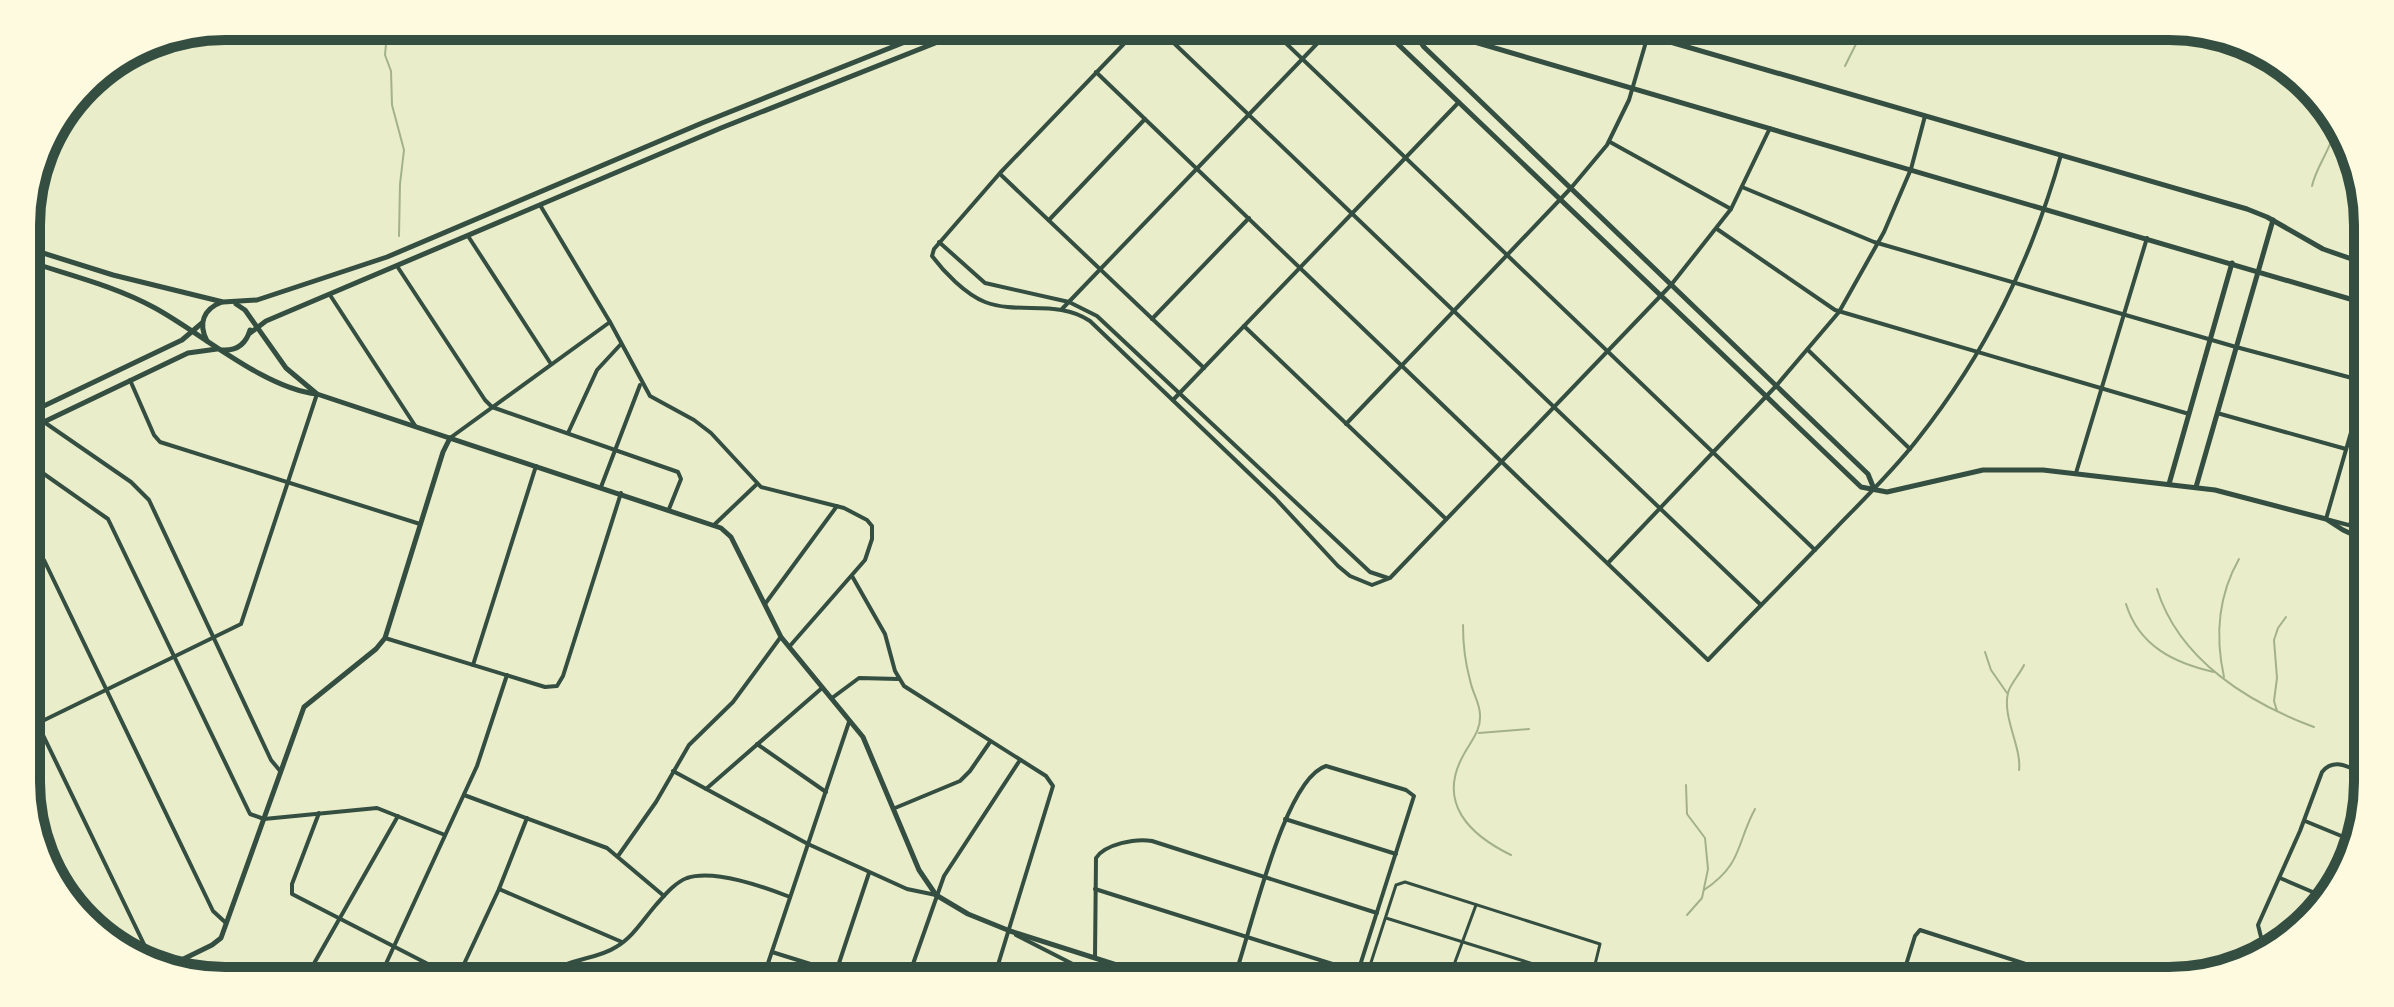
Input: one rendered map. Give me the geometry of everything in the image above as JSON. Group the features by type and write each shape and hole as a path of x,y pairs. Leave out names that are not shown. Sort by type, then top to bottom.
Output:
{"main road":[{"path":"40,252 113,275 223,302 268,297 374,262 734,110 910,40"},
{"path":"40,424 194,351 236,349 255,328 330,295 731,124 943,40"},
{"path":"1394,40 1858,484 1887,492 1983,470 2023,469 2076,474 2224,492 2326,519 2354,535"},
{"path":"1419,40 1868,474 1874,489"},
{"path":"1467,40 2354,300"},
{"path":"1665,40 2247,209 2273,220 2314,245 2354,260"},
{"path":"2196,487 2273,220"},
{"path":"2169,484 2232,263"},
{"path":"40,265 121,292 156,308 210,345 285,386 715,524 731,537 788,648 863,737 919,870 936,895 955,908 1010,931 1123,967"},
{"path":"40,408 193,333 210,308 223,302"},
{"path":"231,302 245,310 286,368 317,394"},
{"path":"249,318 250,333"},
{"path":"202,323 203,333 210,345"},
{"path":"180,961 221,938 307,704 379,647 385,638 450,438"}],"street":[{"path":"1127,40 1000,173 939,242 931,254 933,259 985,302 1062,309 1090,321 1350,576 1372,585 1390,578 1671,285 1731,209 1770,128"},
{"path":"1171,40 1761,605"},
{"path":"1282,40 1815,550"},
{"path":"1062,309 1320,40"},
{"path":"1346,424 1571,188 1610,142 1633,88 1647,40"},
{"path":"1096,72 1708,660 1910,449 1978,352 2016,283 2045,208 2061,155"},
{"path":"1173,400 1459,102"},
{"path":"1608,563 1776,386 1839,312 1878,243 1911,169 1925,116"},
{"path":"1049,220 1145,119"},
{"path":"1610,142 1731,209"},
{"path":"1000,173 1204,368"},
{"path":"1742,187 1878,243 2210,340 2354,377"},
{"path":"540,205 650,396 711,433 757,484 777,493 837,506 867,520 872,526 868,555 788,648"},
{"path":"1152,319 1249,218"},
{"path":"1717,229 1839,312 2189,414"},
{"path":"468,236 551,364"},
{"path":"2076,474 2147,238"},
{"path":"939,242 985,283 1069,302 1097,316 1370,572 1381,578 1390,578"},
{"path":"397,266 492,407 675,471 681,476 669,509"},
{"path":"330,295 417,427"},
{"path":"450,438 610,322"},
{"path":"1244,326 1446,519"},
{"path":"568,433 597,370 622,344"},
{"path":"1808,350 1910,449"},
{"path":"130,380 160,442 420,525"},
{"path":"601,487 641,383"},
{"path":"40,723 215,639 244,620 317,394"},
{"path":"2217,413 2346,449"},
{"path":"2354,421 2326,519 2354,526"},
{"path":"44,422 144,493 154,508 271,760 281,772"},
{"path":"473,665 536,466"},
{"path":"40,471 108,519 252,816 264,819 377,808 445,835"},
{"path":"715,524 757,484"},
{"path":"385,638 549,688 557,686 563,676 621,493"},
{"path":"764,606 837,506"},
{"path":"2350,525 2354,513"},
{"path":"40,556 213,911 227,924"},
{"path":"852,576 885,634 898,679 911,692 1046,776 1053,786 998,967"},
{"path":"618,856 656,802 689,745 742,692 781,637"},
{"path":"384,967 481,755 507,675"},
{"path":"832,698 859,678 898,679"},
{"path":"706,789 822,688"},
{"path":"767,967 850,719"},
{"path":"40,730 146,949"},
{"path":"895,808 960,781 990,742"},
{"path":"757,744 826,792"},
{"path":"912,967 946,872 1020,760"},
{"path":"2264,941 2259,933 2260,921 2305,821 2322,772 2328,765 2341,765 2354,770"},
{"path":"1238,967 1285,819 1322,767 1335,767 1412,794 1413,803 1360,967"},
{"path":"673,771 808,844 913,891 936,895"},
{"path":"464,795 599,845 618,856 664,896"},
{"path":"319,813 291,891 295,897 432,967"},
{"path":"312,967 398,816"},
{"path":"464,967 527,818"},
{"path":"1285,819 1396,854"},
{"path":"2305,821 2345,838"},
{"path":"1095,958 1098,855 1106,849 1148,840 1377,913"},
{"path":"838,967 869,872"},
{"path":"560,967 608,951 623,942 664,896 687,878 705,876 755,884 790,897"},
{"path":"2279,878 2316,894"},
{"path":"1369,967 1396,885 1405,882 1600,944 1594,967"},
{"path":"499,889 623,942"},
{"path":"1095,889 1342,967"},
{"path":"1453,967 1476,905"},
{"path":"1385,918 1544,967"},
{"path":"1010,931 1079,967"},
{"path":"1905,967 1918,931 2026,967"},
{"path":"772,952 820,967"}],"waterway":[{"path":"388,40 385,55 391,71 392,105 404,150 399,236"},
{"path":"1845,66 1856,40"},
{"path":"2312,186 2332,139"},
{"path":"2224,677 2220,616 2227,587 2239,559"},
{"path":"2157,589 2167,614 2182,637 2219,676 2265,705 2314,727"},
{"path":"2126,604 2132,619 2149,642 2172,658 2214,672"},
{"path":"2277,711 2274,701 2277,678 2274,640 2286,617"},
{"path":"1463,625 1466,660 1480,721 1456,772 1456,802 1462,815 1482,838 1511,855"},
{"path":"1985,652 1991,670 2007,693"},
{"path":"2019,770 2007,702 2009,690 2024,665"},
{"path":"1479,733 1529,729"},
{"path":"1686,785 1687,814 1705,838 1708,869 1702,898 1687,915"},
{"path":"1704,890 1732,862 1755,809"}]}
